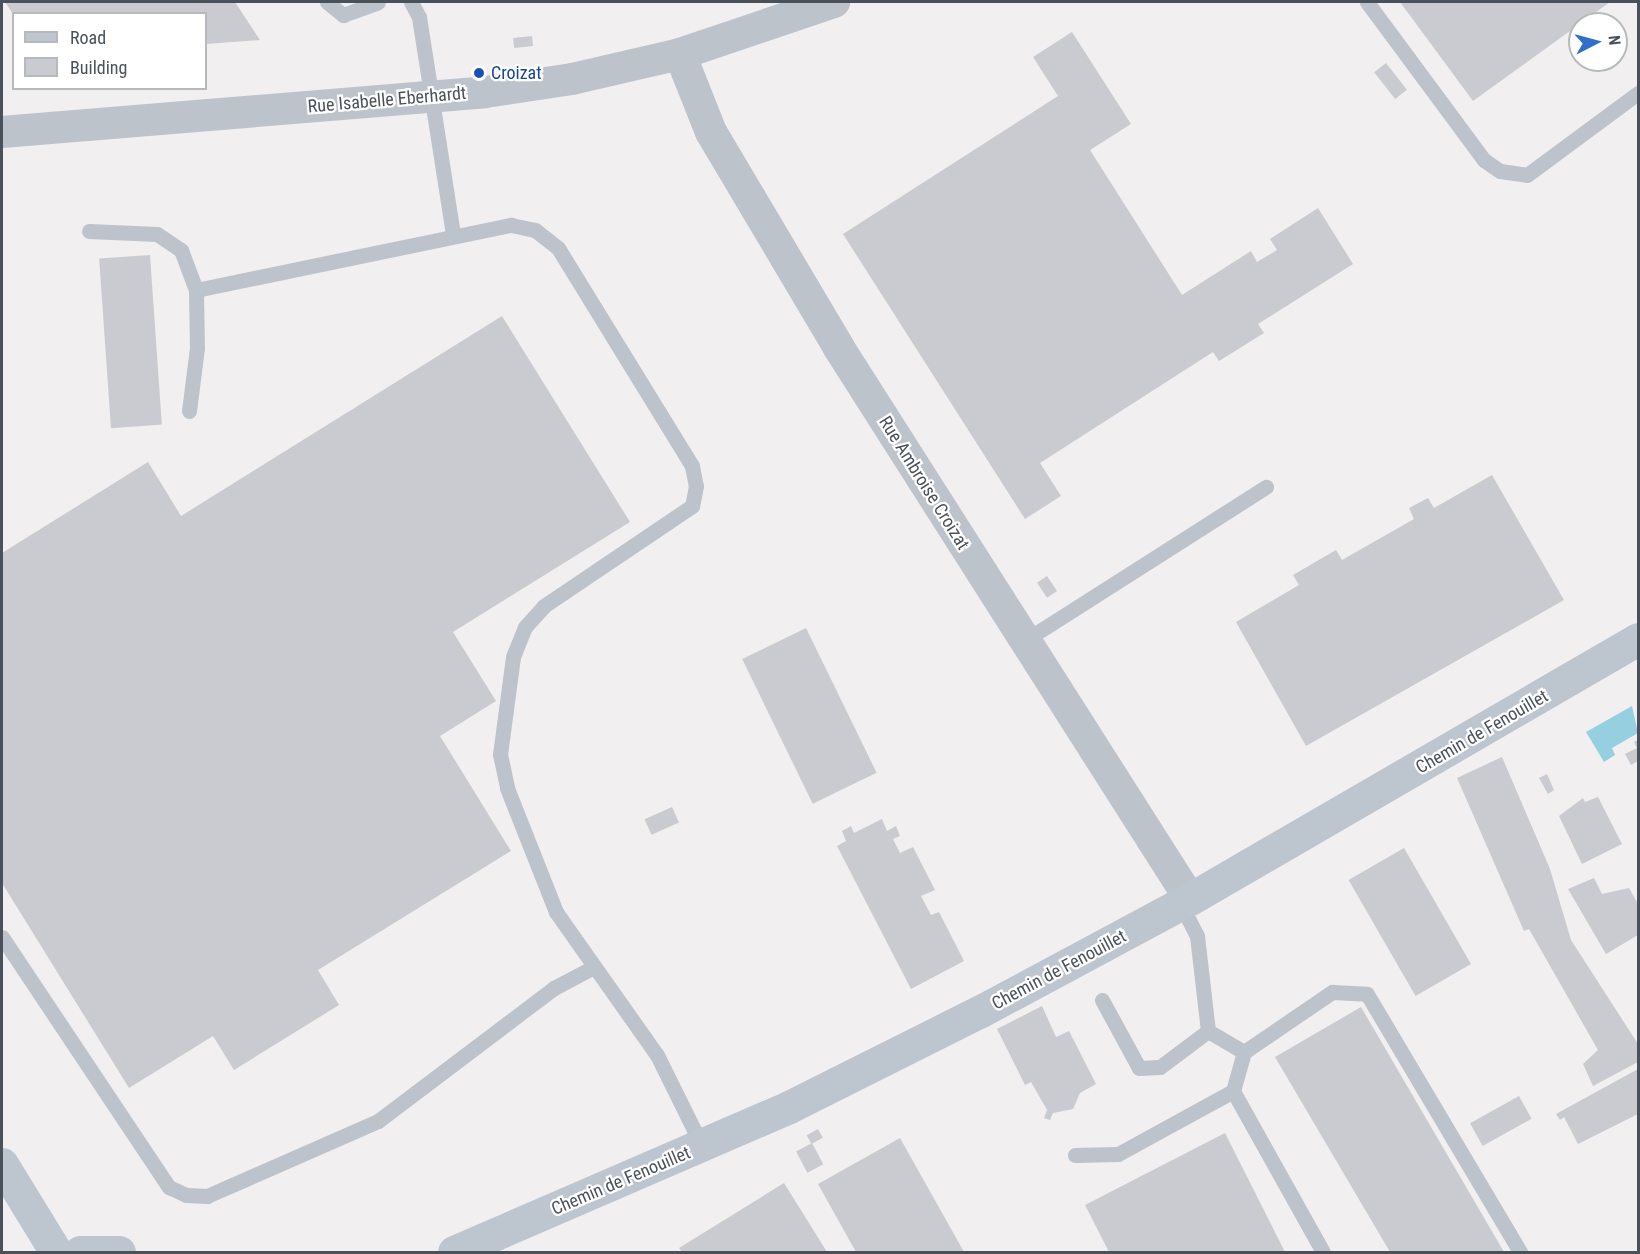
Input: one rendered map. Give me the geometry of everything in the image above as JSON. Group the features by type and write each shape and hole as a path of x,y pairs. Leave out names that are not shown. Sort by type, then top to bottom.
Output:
{"street":[{"name":"Rue Isabelle Eberhardt","path":"2,132 431,96 583,77 680,54 834,2"},
{"name":"Rue Ambroise Croizat","path":"680,54 711,132 768,231 1185,901"},
{"name":"Chemin de Fenouillet","path":"454,1252 702,1146 968,1018 1185,901 1638,639"},
{"path":"2,1164 56,1252"},
{"path":"80,1252 120,1252"}],"lane":[{"path":"327,2 343,15 378,2"},
{"path":"414,2 453,234"},
{"path":"1367,2 1484,160 1500,171 1527,175 1638,93"},
{"path":"196,290 453,234 511,225 535,230 558,248 692,466 696,486 692,506 544,606 525,627 513,657 500,754 507,788 556,912 592,968 657,1055 702,1146"},
{"path":"89,231 157,234 181,250 196,290 196,348 189,411"},
{"path":"1024,641 1266,487"},
{"path":"1185,901 1197,936 1208,1031"},
{"path":"2,937 169,1186 186,1195 207,1196 378,1121 554,988 592,968"},
{"path":"1323,1252 1233,1091 1244,1052 1332,992 1367,994 1520,1252"},
{"path":"1101,1000 1139,1068 1160,1067 1208,1031"},
{"path":"1208,1031 1244,1052"},
{"path":"1075,1155 1118,1155 1233,1091"}],"water":[{"path":"1632,706 1638,733 1612,748 1615,755 1604,762 1586,732"}],"building":[{"path":"5,2 235,2 260,40 207,44 207,12 12,12"},
{"path":"1400,2 1610,2 1596,12 1568,12 1568,32 1473,101"},
{"path":"1072,32 1131,124 1090,150 1182,295 1251,251 1257,262 1277,250 1270,239 1318,208 1353,264 1258,324 1264,333 1219,361 1213,352 1040,463 1061,496 1025,519 843,234 1058,96 1033,57"},
{"path":"532,36 533,46 514,48 513,38"},
{"path":"1386,63 1407,90 1395,99 1374,72"},
{"path":"150,255 162,425 111,428 99,259"},
{"path":"502,316 630,522 453,632 496,701 440,736 511,851 318,970 339,1005 234,1070 213,1036 129,1088 2,883 2,553 148,462 181,516"},
{"path":"1492,475 1564,600 1306,746 1236,622 1299,585 1293,575 1336,550 1342,560 1414,519 1409,508 1428,498 1434,508"},
{"path":"1047,576 1057,591 1047,598 1037,583"},
{"path":"806,628 877,773 813,804 742,659"},
{"path":"1638,740 1638,761 1631,765 1625,754 1637,748 1634,742"},
{"path":"1502,757 1550,869 1571,940 1638,1044 1638,1062 1593,1086 1583,1064 1598,1050 1529,929 1524,931 1457,778"},
{"path":"1547,774 1554,790 1548,794 1539,778"},
{"path":"1598,797 1622,844 1582,864 1559,816 1583,798 1585,802"},
{"path":"672,807 679,823 652,835 645,819"},
{"path":"882,819 887,831 896,826 900,836 893,839 900,853 913,847 935,890 921,896 931,915 939,912 964,961 911,989 837,846 846,841 842,831 851,826 854,833"},
{"path":"1404,848 1471,964 1416,996 1349,880"},
{"path":"1594,878 1602,894 1629,888 1638,904 1638,935 1606,954 1568,889"},
{"path":"1042,1006 1056,1037 1069,1031 1096,1084 1080,1093 1073,1109 1053,1113 1050,1120 1044,1118 1047,1110 1031,1082 1025,1085 997,1029"},
{"path":"1361,1007 1504,1252 1390,1252 1275,1057"},
{"path":"1638,1069 1638,1114 1578,1144 1564,1117 1560,1120 1556,1114"},
{"path":"1519,1096 1532,1119 1483,1146 1470,1123"},
{"path":"818,1129 823,1138 811,1144 807,1135"},
{"path":"1225,1133 1285,1252 1109,1252 1085,1205"},
{"path":"900,1138 964,1252 856,1252 818,1184"},
{"path":"812,1143 823,1164 807,1173 796,1151"},
{"path":"784,1183 827,1252 682,1252 679,1248"}],"place":[{"name":"Croizat","path":"479,73"}]}
